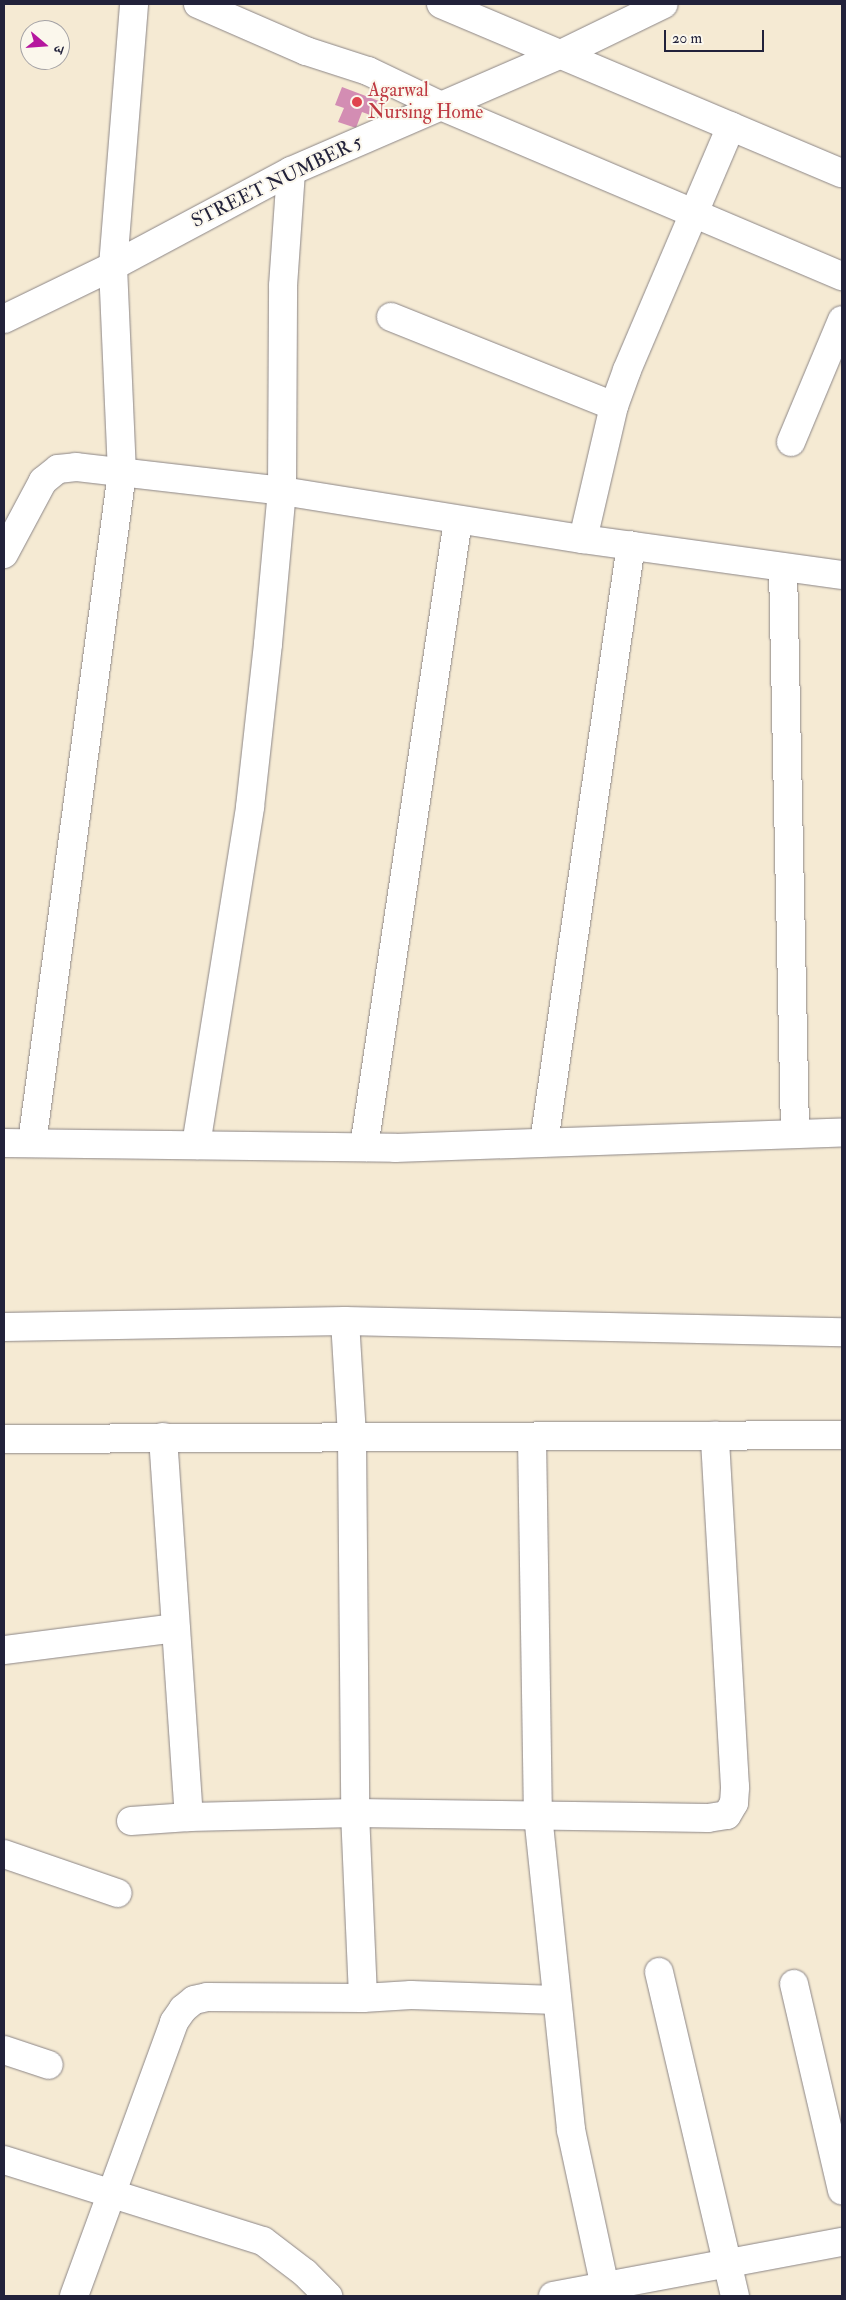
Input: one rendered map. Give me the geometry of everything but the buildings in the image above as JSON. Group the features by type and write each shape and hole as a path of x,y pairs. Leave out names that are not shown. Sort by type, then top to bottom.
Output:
{"street":[{"path":"32,1143 122,472 113,266 134,4"},
{"path":"198,4 306,51 368,71 441,106 842,276"},
{"path":"441,4 842,173"},
{"name":"STREET NUMBER 5","path":"4,319 113,266 292,171 561,54 664,4"},
{"path":"583,539 614,406 627,370 730,126"},
{"path":"196,1145 250,808 282,491 283,286 292,171"},
{"path":"391,317 614,406"},
{"path":"791,442 842,320"},
{"path":"4,554 43,481 58,469 76,467 282,491 583,539 842,575"},
{"path":"364,1148 458,520"},
{"path":"544,1142 631,545"},
{"path":"783,568 795,1133"},
{"path":"4,1143 364,1148 842,1132"},
{"path":"345,1321 352,1437 355,1813 363,1998"},
{"path":"4,1327 345,1321 842,1332"},
{"path":"4,1439 163,1436 532,1438 842,1435"},
{"path":"163,1436 189,1817"},
{"path":"131,1821 189,1817 355,1813 708,1818 727,1815 731,1810 735,1787 715,1436"},
{"path":"532,1438 538,1815 570,2130 606,2292"},
{"path":"4,1650 176,1628"},
{"path":"4,1854 117,1893"},
{"path":"659,1972 735,2296"},
{"path":"794,1984 842,2190"},
{"path":"74,2296 174,2022 183,2009 194,2000 207,1997 363,1998 411,1995 556,2000"},
{"path":"4,2050 49,2065"},
{"path":"4,2160 263,2241 305,2273 328,2296"},
{"path":"552,2296 606,2292 728,2264 842,2242"}],"place":[{"name":"Agarwal Nursing Home","path":"357,102"}]}
